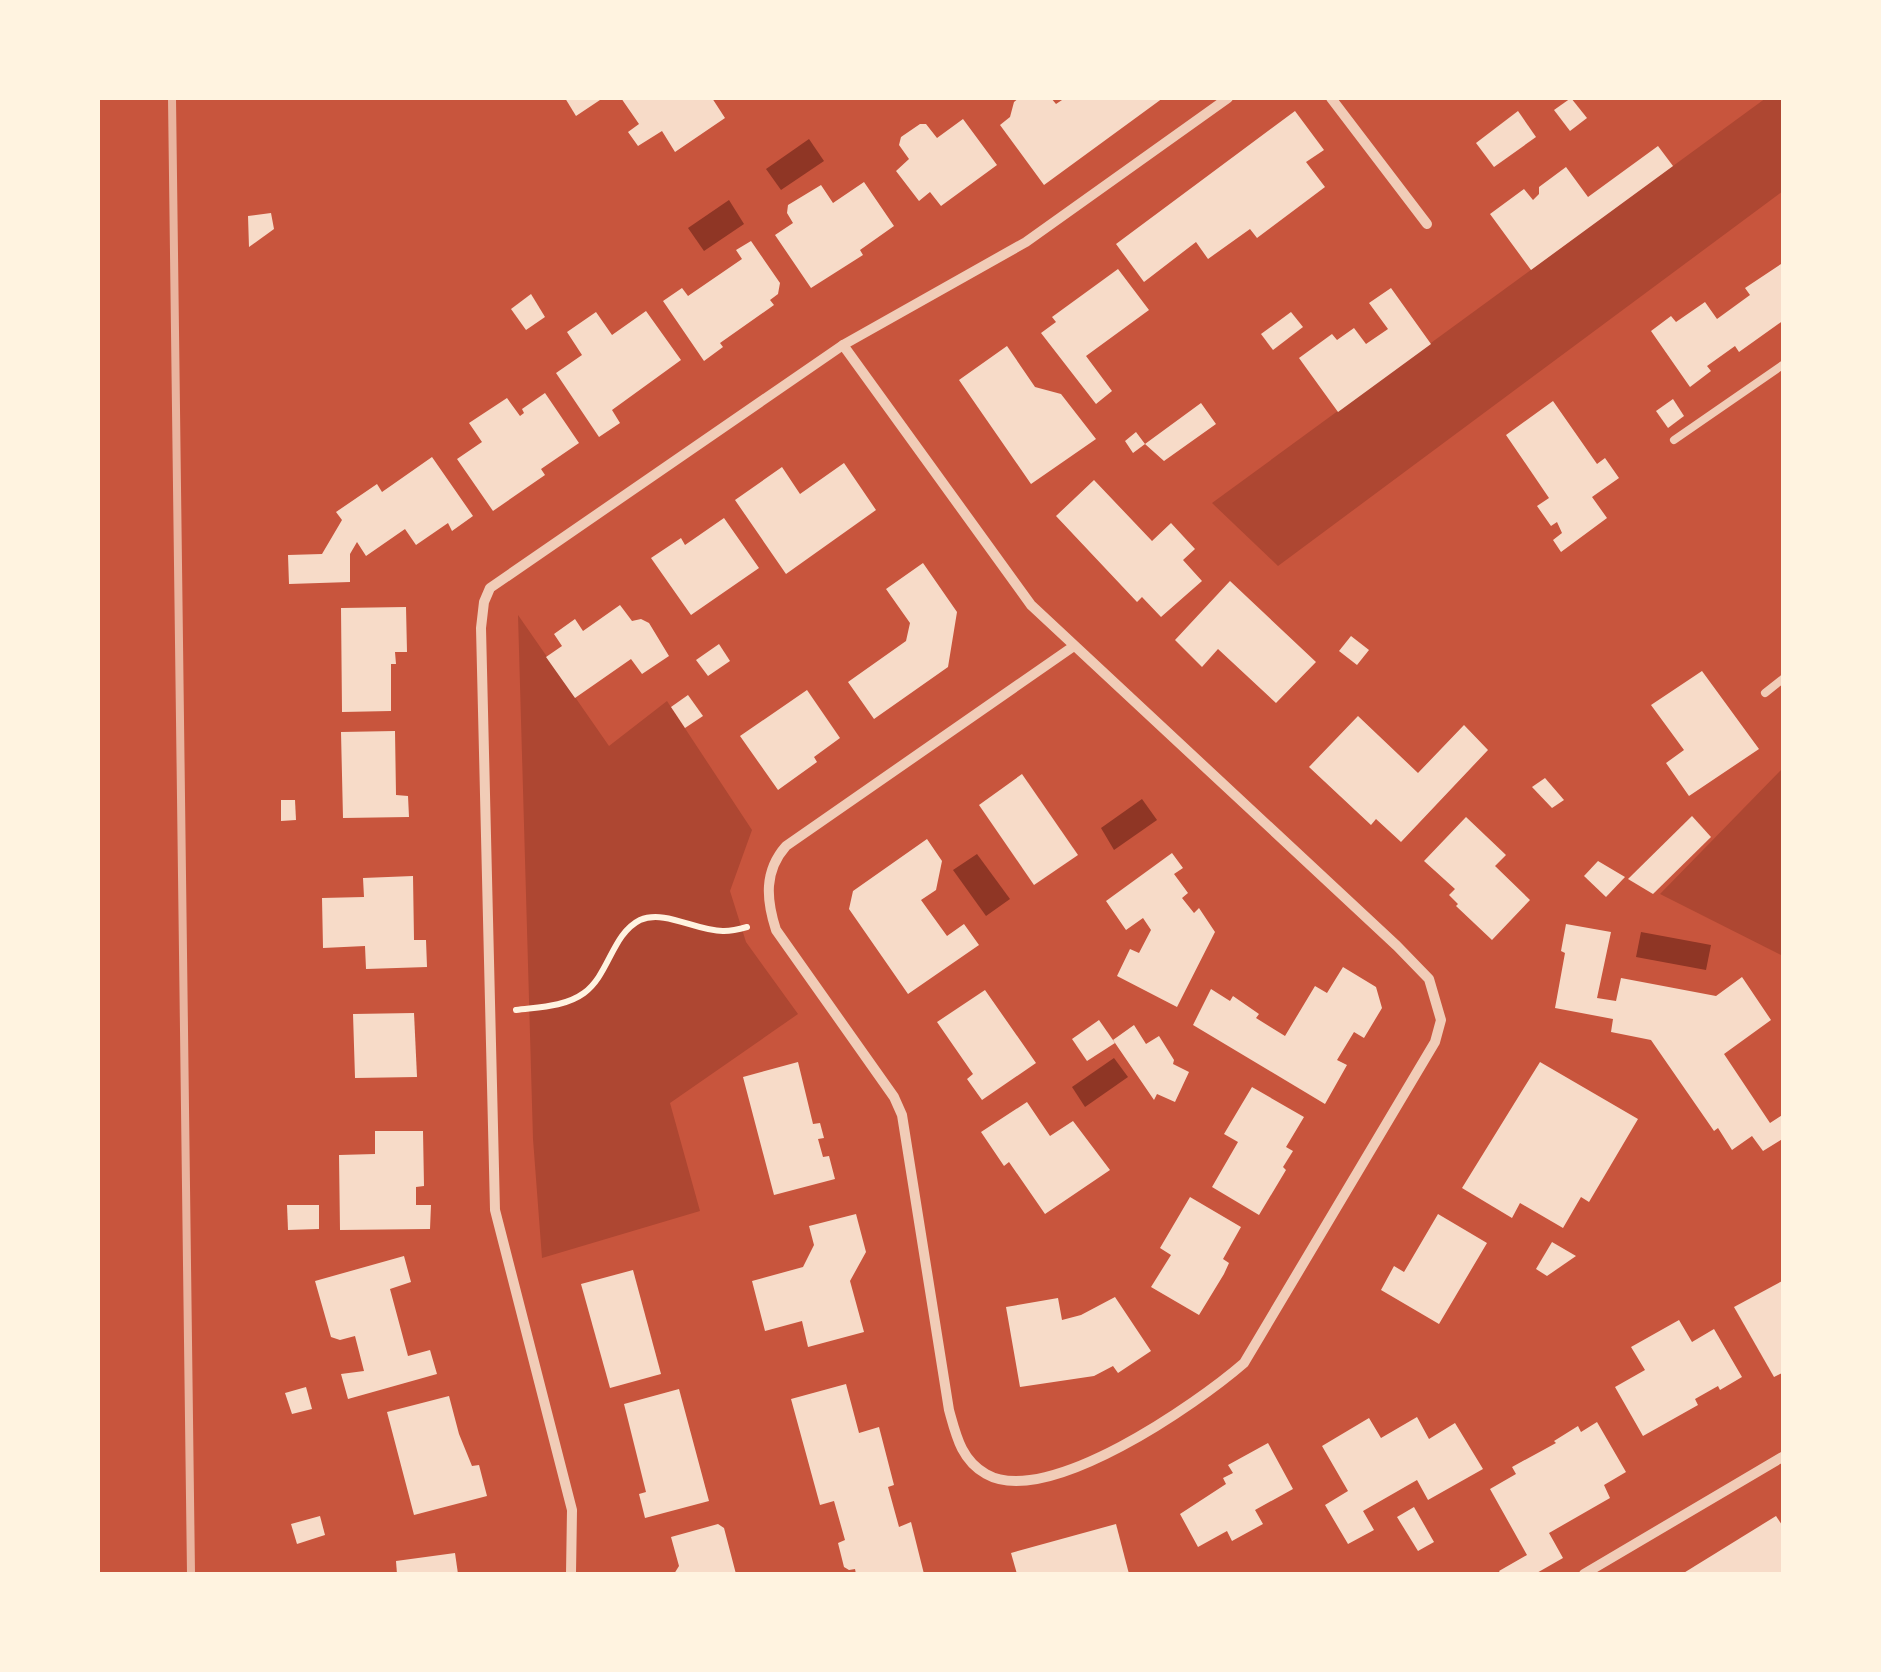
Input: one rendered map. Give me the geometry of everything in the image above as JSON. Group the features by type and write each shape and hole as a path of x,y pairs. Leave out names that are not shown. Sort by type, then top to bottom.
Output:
{"street":[{"path":"572,1574 572,1510 495,1210 480,628 490,588 842,346 1026,242 1228,98"},
{"path":"1331,98 1427,224"},
{"path":"842,346 1031,605 1397,946 1429,979 1440,1020 1435,1042 1408,1090 1244,1363 1212,1391 1102,1458 1008,1481 986,1474 958,1446 902,1115 894,1097 776,930 769,907 768,883 771,867 786,846 1074,646"},
{"path":"1584,1574 1784,1456"}],"lane":[{"path":"1674,440 1784,364"},
{"path":"1765,693 1784,678"}],"path":[{"path":"516,1010 581,996 607,966 626,932 647,918 725,932 749,926"}],"shaded area":[{"path":"1766,98 1783,98 1783,191 1278,566 1212,503"},
{"path":"809,139 824,161 781,190 766,169"},
{"path":"729,200 744,224 704,251 688,228"},
{"path":"518,615 609,746 667,701 752,830 730,891 746,942 798,1014 670,1103 700,1211 542,1258 533,1139"},
{"path":"1783,768 1783,956 1660,894"},
{"path":"1142,799 1157,820 1114,850 1101,828"},
{"path":"977,854 1010,899 986,916 953,870"},
{"path":"1641,932 1711,945 1706,970 1636,957"},
{"path":"1114,1058 1128,1077 1085,1107 1072,1087"}],"building":[{"path":"565,98 603,98 576,116"},
{"path":"621,98 712,98 725,118 675,152 662,131 638,146 628,132 639,124"},
{"path":"1019,98 1051,98 1056,104 1065,98 1163,98 1044,185 1000,125 1010,117"},
{"path":"1571,98 1587,118 1570,131 1554,110"},
{"path":"1295,111 1324,150 1306,162 1325,187 1257,238 1250,229 1208,259 1196,242 1144,282 1116,244"},
{"path":"1518,111 1536,137 1494,167 1476,143"},
{"path":"963,119 997,165 941,206 930,192 919,201 896,171 909,159 899,145 901,137 926,124 937,138"},
{"path":"1658,146 1673,166 1531,270 1490,214 1524,189 1533,200 1539,187 1566,167 1588,197"},
{"path":"864,182 894,226 860,250 863,255 811,288 775,235 793,223 787,213 788,205 821,185 833,203"},
{"path":"271,213 274,229 249,247 248,216"},
{"path":"751,241 780,283 778,294 770,300 774,305 720,343 723,347 704,361 663,301 682,288 688,296 742,259 736,250"},
{"path":"1784,262 1784,320 1739,352 1735,346 1707,366 1711,371 1690,387 1651,331 1671,316 1676,322 1705,302 1717,319 1750,295 1745,288"},
{"path":"1118,269 1149,310 1086,356 1112,391 1096,404 1041,333 1056,322 1052,317"},
{"path":"1391,288 1431,344 1338,412 1299,358 1332,334 1337,340 1354,328 1366,344 1388,329 1369,303"},
{"path":"531,294 545,317 526,330 511,309"},
{"path":"646,311 681,360 612,410 620,423 599,437 556,373 582,355 567,332 596,312 612,335"},
{"path":"1291,312 1303,327 1273,350 1261,334"},
{"path":"1007,346 1035,387 1061,394 1096,439 1031,484 959,380"},
{"path":"545,393 579,443 541,469 545,475 493,511 457,459 482,442 469,423 507,398 520,416 524,413 522,409"},
{"path":"1673,399 1684,416 1668,428 1656,411"},
{"path":"1553,401 1597,464 1605,458 1619,478 1592,497 1607,518 1561,552 1553,540 1562,533 1557,522 1551,526 1537,506 1549,498 1506,435"},
{"path":"1201,403 1216,424 1164,461 1145,444"},
{"path":"1136,432 1145,444 1133,453 1125,441"},
{"path":"432,457 473,516 452,531 448,523 416,545 405,529 366,556 357,542 350,554 350,582 289,584 288,555 322,554 342,520 336,512 377,484 382,492"},
{"path":"844,463 876,510 786,574 735,500 782,467 800,494"},
{"path":"1094,480 1152,541 1171,523 1195,549 1183,560 1202,581 1161,617 1142,597 1137,602 1056,516"},
{"path":"724,518 759,568 691,615 651,558 681,538 685,545"},
{"path":"923,563 957,612 948,667 874,719 848,682 906,641 910,623 886,589"},
{"path":"1230,581 1316,662 1276,703 1218,649 1202,667 1175,640"},
{"path":"620,605 632,621 641,619 649,623 669,656 642,674 631,659 575,698 546,657 562,646 554,634 575,619 583,631"},
{"path":"406,607 407,652 395,652 396,664 391,664 391,711 342,712 341,608"},
{"path":"1351,636 1369,650 1357,665 1339,651"},
{"path":"719,644 730,661 708,676 696,660"},
{"path":"1702,671 1759,749 1689,796 1666,763 1684,750 1651,705"},
{"path":"807,690 840,738 814,757 817,762 778,790 740,736"},
{"path":"688,695 703,716 685,728 671,707"},
{"path":"1358,716 1418,773 1464,725 1488,750 1401,842 1376,819 1371,825 1309,767"},
{"path":"395,731 396,795 408,796 409,817 343,818 341,732"},
{"path":"1022,774 1078,855 1034,885 979,805"},
{"path":"1545,778 1564,800 1552,808 1532,787"},
{"path":"281,800 295,800 296,820 281,821"},
{"path":"1692,816 1711,837 1653,894 1628,879"},
{"path":"1466,817 1506,855 1495,866 1530,900 1492,940 1456,906 1449,895 1455,889 1424,861"},
{"path":"927,839 942,861 936,890 921,900 947,936 964,924 979,945 908,994 849,909 853,891"},
{"path":"1172,853 1183,868 1174,874 1188,893 1182,898 1194,913 1199,908 1215,932 1177,1007 1117,976 1130,949 1139,953 1151,930 1143,918 1126,930 1106,901"},
{"path":"1598,861 1625,877 1606,897 1584,876"},
{"path":"413,876 414,940 426,940 427,967 366,969 365,946 323,948 322,898 364,897 363,878"},
{"path":"1566,924 1611,932 1597,998 1616,1001 1621,978 1716,996 1742,977 1771,1020 1724,1054 1770,1123 1784,1114 1784,1138 1763,1151 1752,1136 1732,1150 1718,1128 1714,1131 1651,1040 1611,1032 1613,1019 1555,1008"},
{"path":"1343,967 1376,987 1382,1008 1364,1038 1354,1032 1337,1060 1347,1065 1325,1104 1193,1025 1211,989 1230,1001 1233,996 1259,1014 1256,1018 1285,1036 1315,986 1327,993"},
{"path":"985,990 1036,1063 982,1100 967,1079 973,1074 937,1022"},
{"path":"414,1013 417,1077 355,1078 353,1014"},
{"path":"1099,1020 1115,1043 1087,1061 1072,1039"},
{"path":"1134,1025 1146,1044 1159,1036 1173,1064 1189,1072 1175,1102 1157,1094 1154,1100 1113,1040"},
{"path":"798,1062 813,1124 820,1123 824,1138 818,1139 823,1157 829,1156 835,1179 774,1195 743,1077"},
{"path":"1540,1062 1638,1119 1589,1202 1581,1197 1563,1228 1520,1203 1512,1218 1462,1188"},
{"path":"1252,1087 1304,1117 1286,1147 1293,1151 1283,1167 1286,1170 1259,1215 1212,1187 1238,1142 1224,1134"},
{"path":"1027,1102 1050,1136 1073,1121 1110,1170 1045,1214 1009,1162 1004,1166 981,1132"},
{"path":"375,1131 423,1131 424,1186 416,1187 416,1205 431,1205 430,1229 340,1230 339,1155 375,1154"},
{"path":"1190,1197 1241,1227 1223,1259 1229,1263 1224,1274 1199,1315 1151,1287 1171,1255 1160,1248"},
{"path":"287,1205 319,1205 319,1229 288,1230"},
{"path":"856,1214 866,1252 850,1281 864,1332 808,1347 802,1321 765,1331 752,1281 803,1267 814,1245 809,1226"},
{"path":"1438,1214 1487,1243 1439,1324 1381,1290 1394,1266 1404,1272"},
{"path":"1552,1242 1576,1256 1547,1276 1536,1269"},
{"path":"404,1256 411,1282 390,1289 408,1356 430,1350 437,1374 348,1399 341,1374 364,1371 355,1336 340,1340 331,1337 315,1281"},
{"path":"633,1270 661,1374 610,1388 581,1284"},
{"path":"1784,1280 1784,1372 1774,1377 1734,1307"},
{"path":"1115,1297 1151,1351 1118,1373 1113,1366 1094,1376 1020,1387 1006,1307 1058,1298 1062,1320"},
{"path":"1679,1320 1692,1342 1714,1329 1742,1377 1695,1399 1698,1405 1643,1436 1615,1387 1645,1370 1631,1347"},
{"path":"846,1384 859,1433 879,1427 894,1485 888,1487 899,1527 911,1522 924,1574 856,1574 855,1569 844,1567 838,1543 845,1540 834,1501 820,1505 791,1399"},
{"path":"306,1387 312,1409 292,1414 285,1393"},
{"path":"679,1389 709,1501 645,1518 639,1494 646,1492 624,1404"},
{"path":"449,1396 459,1434 472,1466 479,1465 487,1496 414,1515 387,1412"},
{"path":"1417,1417 1429,1439 1455,1423 1483,1469 1428,1500 1417,1480 1363,1511 1374,1530 1348,1544 1325,1505 1348,1491 1322,1446 1369,1418 1381,1438"},
{"path":"1597,1422 1626,1472 1604,1485 1610,1498 1549,1533 1563,1558 1535,1574 1501,1574 1499,1571 1527,1555 1490,1489 1516,1474 1512,1467 1578,1426 1581,1432"},
{"path":"1268,1443 1293,1489 1255,1510 1263,1524 1232,1541 1227,1531 1198,1547 1180,1514 1226,1484 1223,1478 1233,1473 1228,1465"},
{"path":"1414,1507 1434,1542 1418,1551 1397,1517"},
{"path":"320,1516 325,1535 297,1544 291,1524"},
{"path":"1776,1516 1784,1528 1784,1574 1682,1574"},
{"path":"718,1524 724,1528 736,1574 674,1574 679,1566 671,1537"},
{"path":"1116,1524 1129,1574 1017,1574 1011,1553"},
{"path":"455,1553 458,1574 397,1574 396,1561"}],"railway":[{"path":"172,98 191,1574"}]}
